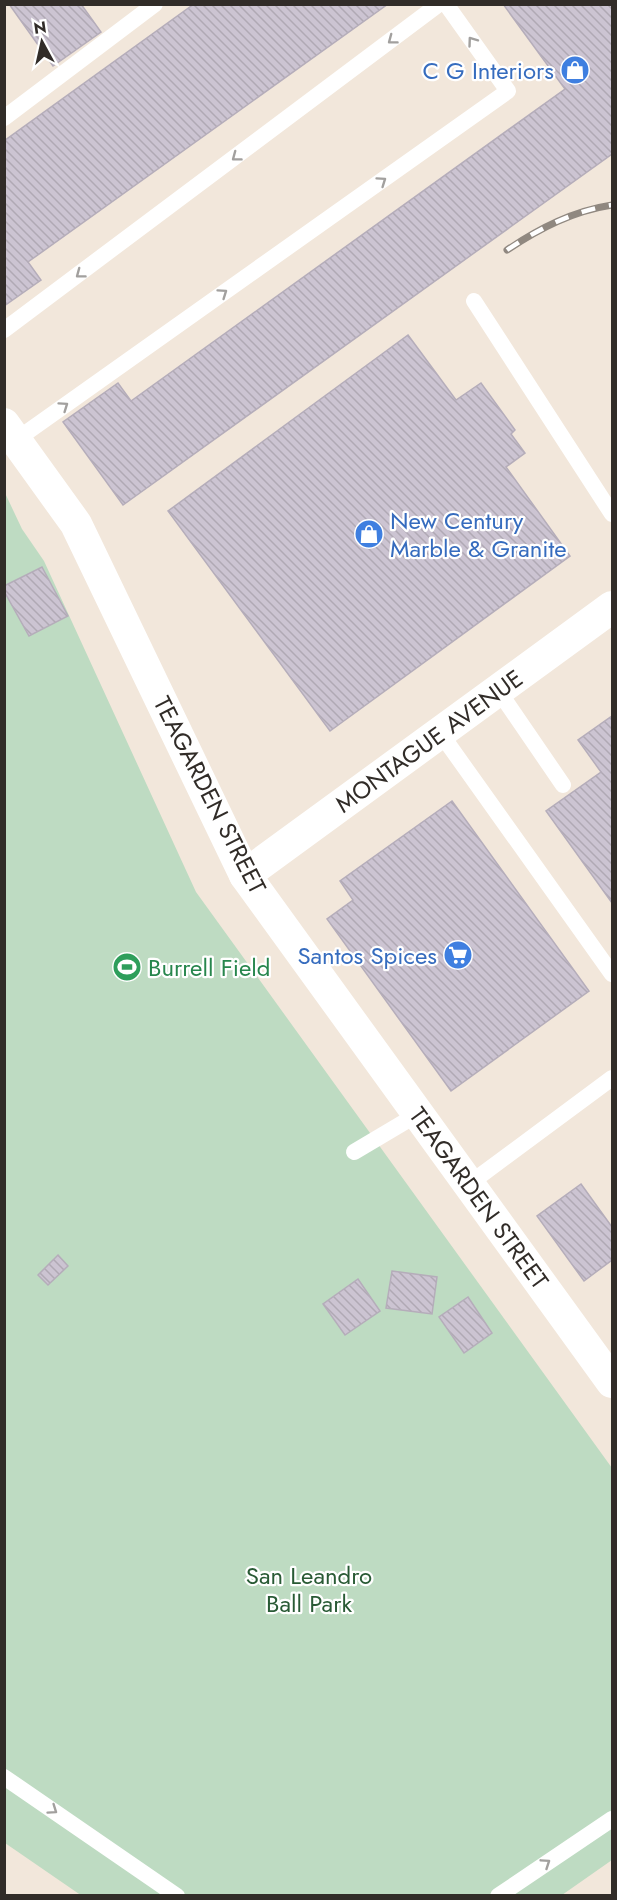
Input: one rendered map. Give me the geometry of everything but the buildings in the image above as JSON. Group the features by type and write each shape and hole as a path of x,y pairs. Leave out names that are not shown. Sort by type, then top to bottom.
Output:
{"street":[{"name":"TEAGARDEN STREET","path":"10,432 76,524 245,875 612,1382"},
{"name":"MONTAGUE AVENUE","path":"245,875 612,607"}],"lane":[{"path":"4,118 155,4"},
{"path":"4,330 438,4"},
{"path":"10,432 508,91 446,4"},
{"path":"474,301 612,514"},
{"path":"498,690 563,785"},
{"path":"441,734 612,974"},
{"path":"469,1184 612,1078"},
{"path":"354,1152 418,1114"},
{"path":"4,1777 177,1896"},
{"path":"498,1896 612,1819"}],"green space":[{"name":"San Leandro Ball Park","path":"5,493 22,529 44,561 196,892 612,1468 612,1860 562,1895 82,1896 5,1843"}],"railway":[{"path":"507,250 557,222 584,211 612,205"}],"place":[{"name":"C G Interiors","path":"575,70"},
{"name":"New Century Marble & Granite","path":"369,534"},
{"name":"Santos Spices","path":"458,955"},
{"name":"Burrell Field","path":"127,967"}]}
